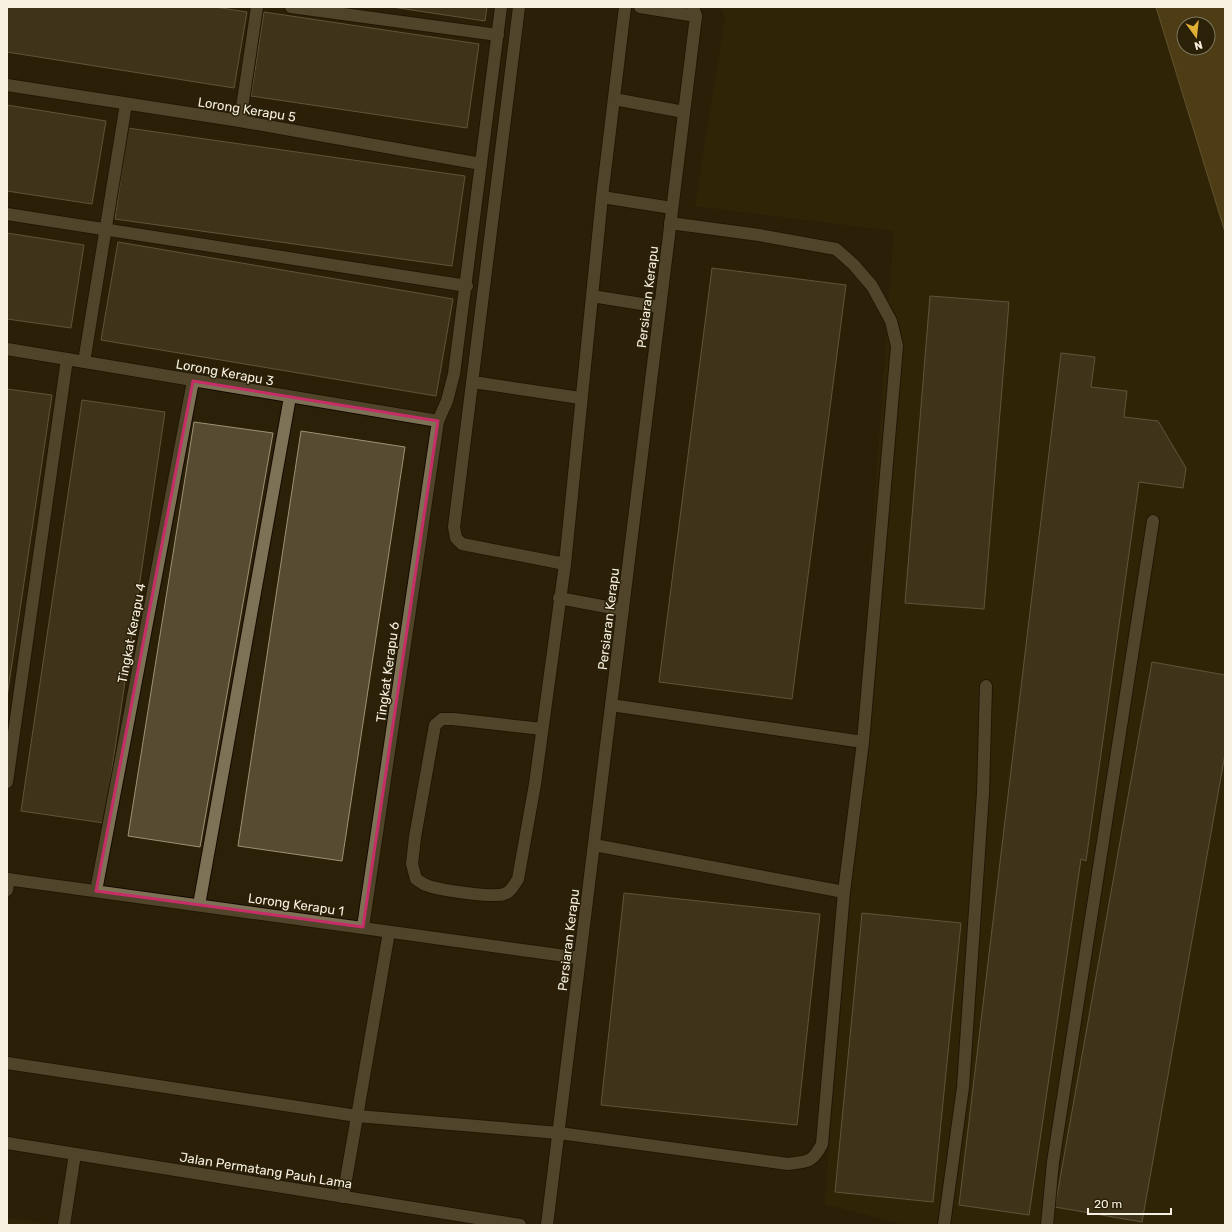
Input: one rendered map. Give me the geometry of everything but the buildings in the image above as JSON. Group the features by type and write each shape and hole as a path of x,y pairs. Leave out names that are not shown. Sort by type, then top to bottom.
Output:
{"street":[{"path":"240,121 257,7"},
{"path":"291,7 498,35"},
{"name":"Tingkat Kerapu 6","path":"363,927 438,421 447,401 454,374 467,286 501,7"},
{"path":"519,7 454,527 456,538 462,544 565,564"},
{"path":"542,729 453,718 442,719 435,725 415,838 412,864 416,879 426,885 450,891 493,895 503,894 512,889 518,878 535,784 559,598 565,564 580,398 625,7"},
{"path":"640,7 694,11"},
{"name":"Persiaran Kerapu","path":"547,1225 684,112 694,11"},
{"name":"Lorong Kerapu 5","path":"7,85 240,121 481,164"},
{"path":"614,99 684,112"},
{"path":"84,362 126,104"},
{"path":"602,197 672,208"},
{"path":"7,214 467,286"},
{"path":"7,1063 357,1116 559,1133 788,1164 803,1162 816,1156 822,1144 844,892 863,742 896,346 891,321 872,286 854,264 836,249 759,235 670,223"},
{"path":"592,296 660,306"},
{"name":"Lorong Kerapu 3","path":"7,349 438,421"},
{"path":"7,782 67,359"},
{"name":"Tingkat Kerapu 4","path":"96,891 193,381"},
{"path":"473,382 580,398"},
{"path":"199,905 290,397"},
{"path":"1047,1225 1053,1162 1153,521"},
{"path":"559,598 623,610"},
{"path":"944,1225 963,1087 983,793 986,686"},
{"path":"611,705 863,742"},
{"path":"594,845 844,892"},
{"name":"Lorong Kerapu 1","path":"8,883 96,891 580,958"},
{"path":"343,1197 389,932"},
{"name":"Jalan Permatang Pauh Lama","path":"7,1144 520,1225"},
{"path":"64,1225 75,1154"}],"highlighted area":[{"path":"193,381 438,421 363,927 96,891"}],"shaded area":[{"path":"720,7 1156,7 1225,232 1225,1225 906,1225 825,1204 894,231 695,206 725,19"},
{"path":"1156,7 1225,7 1225,232"},
{"path":"7,1217 51,1225 7,1225"}]}
